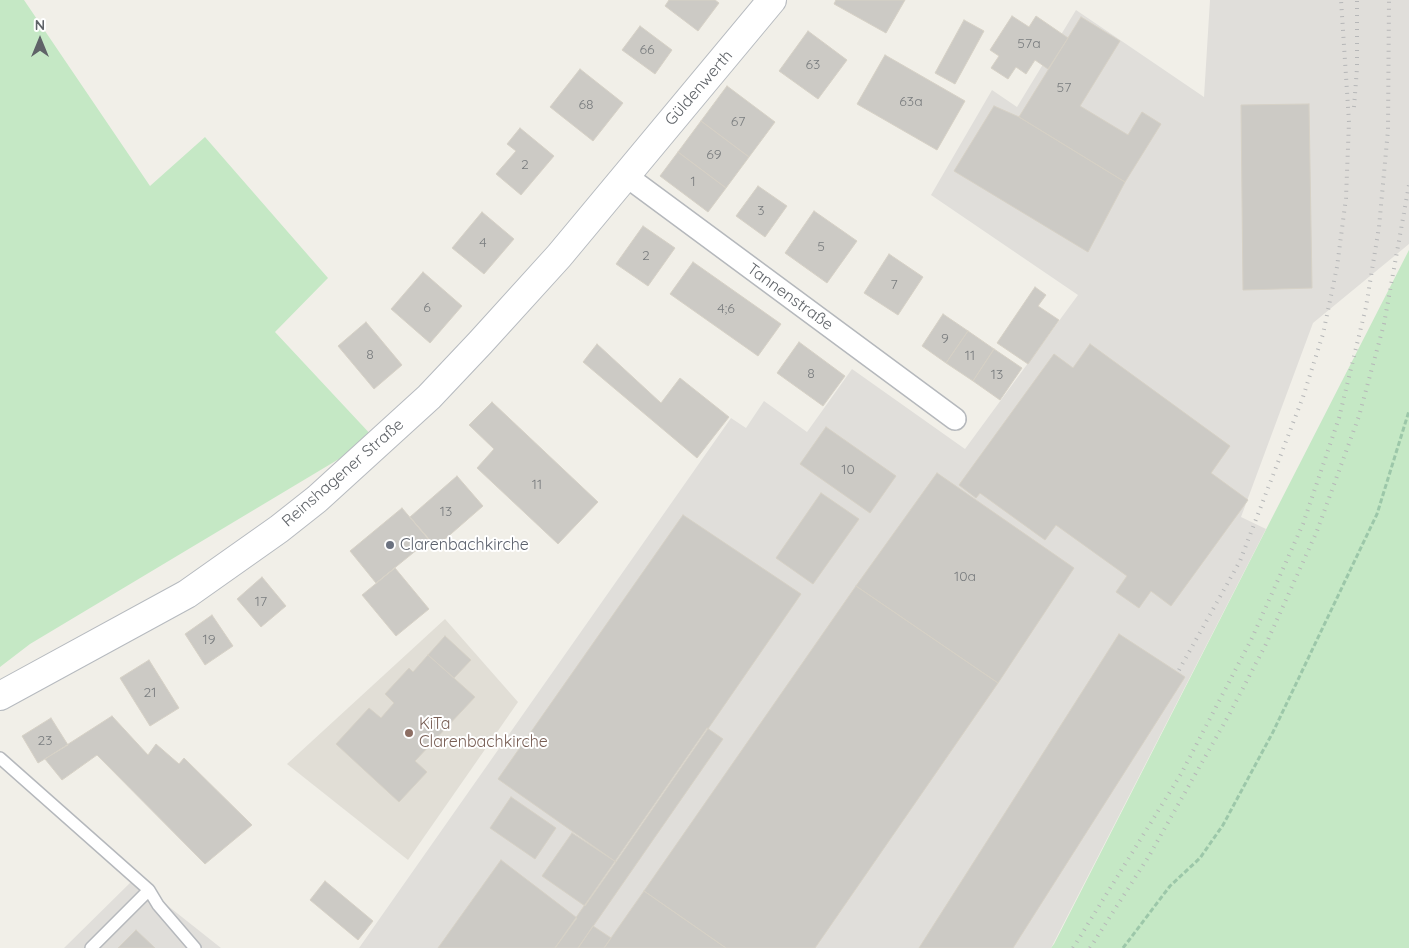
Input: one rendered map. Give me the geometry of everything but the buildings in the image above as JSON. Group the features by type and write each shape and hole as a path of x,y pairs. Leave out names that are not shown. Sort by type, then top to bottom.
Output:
{"main road":[{"name":"Güldenwerth","path":"625,175 772,0"},
{"name":"Reinshagener Straße","path":"0,696 187,594 279,530 317,500 429,397 474,350 559,256 625,175"}],"street":[{"name":"Tannenstraße","path":"625,175 955,419"}],"lane":[{"path":"0,758 149,890 158,905 195,948"},
{"path":"91,948 149,890"}],"path":[{"path":"1123,948 1170,886 1200,858 1223,826 1273,732 1377,514 1409,411"}],"shaded area":[{"path":"1210,0 1409,0 1409,244 1313,323 1241,517 1266,529 1051,948 359,948 731,418 746,428 764,401 807,432 852,369 965,449 1078,295 931,195 992,90 1017,107 1076,10 1204,97"},
{"name":"KiTa Clarenbachkirche","path":"445,619 518,702 408,860 287,764"},
{"path":"134,879 221,948 64,948"}],"green space":[{"path":"0,0 24,0 150,186 205,137 328,278 275,332 374,438 30,644 0,667"},
{"path":"1409,250 1409,948 1051,948 1054,944"}],"railway":[{"path":"1179,670 1240,561 1303,397 1323,334 1337,267 1346,198 1349,122 1341,0"},
{"path":"1354,107 1357,68 1357,0"},
{"path":"1073,948 1181,774 1252,638 1303,524 1339,418 1366,307 1379,227 1388,130 1389,0"},
{"path":"1090,948 1149,856 1230,713 1266,644 1317,531 1359,416 1384,324 1409,185"}],"place":[{"name":"Clarenbachkirche","path":"390,545"},
{"name":"KiTa Clarenbachkirche","path":"409,733"}]}
